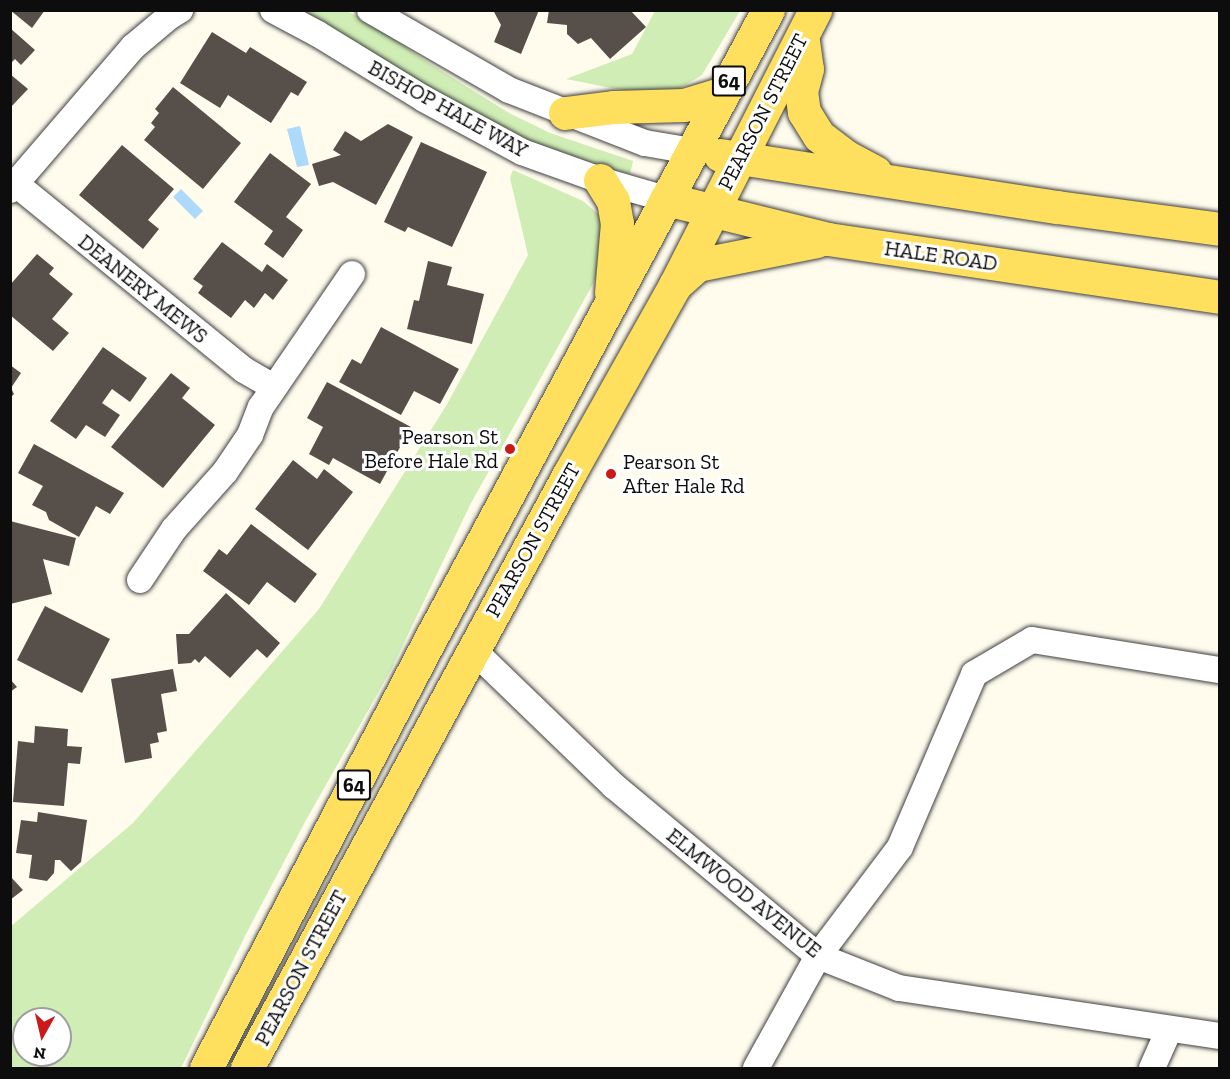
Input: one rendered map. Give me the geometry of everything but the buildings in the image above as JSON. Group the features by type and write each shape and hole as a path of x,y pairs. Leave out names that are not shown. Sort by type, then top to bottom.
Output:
{"main road":[{"name":"PEARSON STREET","path":"206,1068 433,634 768,10"},
{"path":"809,22 807,69 801,91 804,112 819,136 847,157 895,182"},
{"name":"PEARSON STREET","path":"247,1068 473,650 675,285 809,22"},
{"path":"565,113 613,107 684,105 723,93"},
{"path":"692,151 1220,229"},
{"path":"600,180 613,201 617,223 610,304"},
{"name":"HALE ROAD","path":"666,199 828,239 1220,297"},
{"path":"675,285 697,264 828,239"}],"street":[{"path":"133,47 155,10"},
{"path":"13,187 133,47 180,10"},
{"name":"BISHOP HALE WAY","path":"273,10 318,34 424,99 522,152 600,180 666,199"},
{"path":"370,10 509,90 645,143 692,151"},
{"name":"DEANERY MEWS","path":"13,187 244,370 274,387"},
{"path":"140,580 174,530 225,472 250,435 261,407 352,274"},
{"path":"756,1068 818,957 900,847 974,674 1032,640 1220,670"},
{"name":"ELMWOOD AVENUE","path":"473,650 614,786 818,957 899,988 1220,1036"},
{"path":"1152,1068 1169,1030"}],"green space":[{"path":"288,11 347,11 371,23 424,60 509,113 550,133 633,161 630,174 602,167 524,140"},
{"path":"655,11 740,11 702,75 679,89 631,92 566,79 632,54"},
{"path":"513,170 583,201 599,215 604,240 602,261 594,282 470,505 392,668 305,822 246,934 181,1068 11,1068 10,927 133,823 319,609 446,406 528,255 510,178"}],"water":[{"path":"300,126 309,165 297,167 287,129"},
{"path":"181,189 203,211 195,219 173,197"}],"place":[{"name":"Pearson St Before Hale Rd","path":"510,449"},
{"name":"Pearson St After Hale Rd","path":"611,474"}]}
